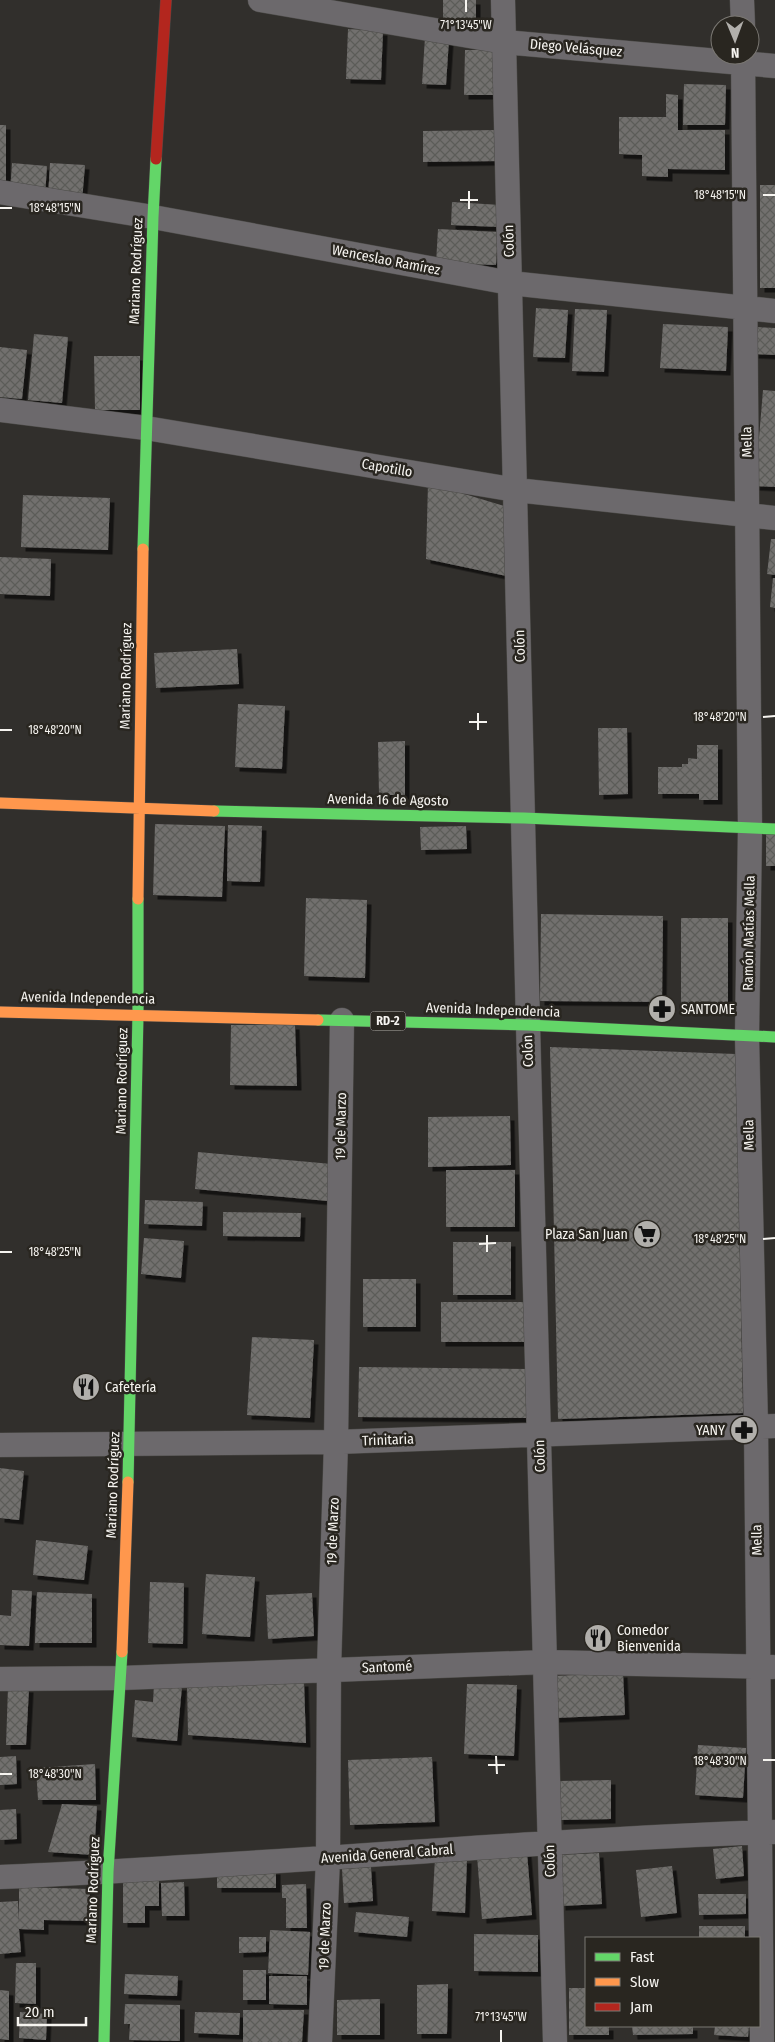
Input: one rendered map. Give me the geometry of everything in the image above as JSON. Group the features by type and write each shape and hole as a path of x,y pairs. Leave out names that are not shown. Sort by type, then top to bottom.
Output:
{"street":[{"name":"Mariano Rodríguez","path":"104,2042 108,1872 121,1678 130,1445 138,1014 138,809 146,428 153,216 166,0"},
{"name":"Diego Velásquez","path":"260,0 504,42 710,57"},
{"name":"Colón","path":"503,0 555,2042"},
{"path":"742,0 743,15"},
{"name":"Diego Velásquez","path":"760,63 775,66"},
{"name":"Mella","path":"743,65 750,828"},
{"name":"Wenceslao Ramírez","path":"0,192 153,216 510,283 775,311"},
{"name":"Capotillo","path":"0,410 146,428 516,490 775,518"},
{"name":"Avenida 16 de Agosto","path":"0,803 138,809 524,818 775,829"},
{"name":"Ramón Matías Mella","path":"747,1037 750,828"},
{"name":"Avenida Independencia","path":"0,1012 528,1025 775,1037"},
{"name":"19 de Marzo","path":"320,2042 328,1858 342,1020"},
{"name":"Mella","path":"747,1037 766,1426 767,1832 762,2042"},
{"name":"Trinitaria","path":"0,1445 336,1442 766,1426"},
{"name":"Santomé","path":"0,1679 121,1678 545,1662 767,1668"},
{"name":"Avenida General Cabral","path":"0,1877 328,1858 550,1842 767,1832"}],"building":[{"path":"443,0 476,0 476,24 443,24"},
{"path":"348,29 383,31 381,80 346,79"},
{"path":"425,37 449,39 446,85 422,84"},
{"path":"465,50 497,50 496,95 464,95"},
{"path":"684,84 726,85 725,125 683,125"},
{"path":"666,94 678,95 678,130 725,130 725,170 668,169 668,177 642,176 642,155 619,154 619,117 666,117"},
{"path":"0,125 6,125 6,188 0,188"},
{"path":"498,130 499,161 423,162 423,131"},
{"path":"12,163 47,166 45,196 10,194"},
{"path":"50,163 85,165 82,201 48,198"},
{"path":"760,185 775,185 775,288 760,288"},
{"path":"452,202 501,205 500,227 451,225"},
{"path":"438,229 498,232 496,265 436,263"},
{"path":"536,308 568,310 565,358 533,357"},
{"path":"575,309 607,310 604,372 572,371"},
{"path":"663,324 728,327 726,371 660,368"},
{"path":"756,327 775,328 775,355 754,354"},
{"path":"34,334 68,337 62,403 28,400"},
{"path":"0,347 27,350 22,399 0,397"},
{"path":"94,356 140,356 140,410 95,410"},
{"path":"763,390 775,391 775,487 755,486"},
{"path":"428,483 511,508 511,577 426,559"},
{"path":"23,495 110,498 108,550 21,547"},
{"path":"771,539 775,539 775,575 767,574"},
{"path":"0,557 51,559 50,596 0,594"},
{"path":"773,578 775,578 775,608 770,607"},
{"path":"237,649 239,684 156,688 154,653"},
{"path":"238,704 285,706 282,769 235,767"},
{"path":"598,728 627,728 628,794 599,795"},
{"path":"405,741 405,795 379,795 378,742"},
{"path":"697,745 718,745 718,800 699,800 699,794 658,794 658,767 682,767 682,764 688,764 688,758 697,759"},
{"path":"155,824 225,826 222,897 153,895"},
{"path":"228,825 262,826 260,882 227,881"},
{"path":"466,826 467,849 421,850 420,827"},
{"path":"766,834 775,834 775,866 766,866"},
{"path":"306,898 367,900 365,978 304,976"},
{"path":"541,914 663,916 662,1002 540,1001"},
{"path":"681,918 728,918 728,1003 681,1003"},
{"path":"231,1025 295,1025 297,1086 230,1085"},
{"name":"Plaza San Juan","path":"550,1047 736,1054 743,1413 558,1419"},
{"path":"510,1116 511,1165 428,1167 428,1117"},
{"path":"198,1152 332,1164 328,1201 195,1189"},
{"path":"446,1170 515,1170 515,1227 446,1227"},
{"path":"145,1200 203,1202 202,1226 144,1224"},
{"path":"223,1212 301,1213 300,1237 223,1236"},
{"path":"144,1238 184,1241 181,1278 141,1274"},
{"path":"453,1242 511,1242 511,1295 453,1295"},
{"path":"363,1279 416,1279 416,1327 363,1327"},
{"path":"441,1302 525,1302 525,1342 441,1342"},
{"path":"252,1337 314,1340 310,1418 247,1415"},
{"path":"359,1367 529,1369 528,1418 358,1417"},
{"path":"0,1468 24,1471 19,1520 0,1518"},
{"path":"36,1540 88,1546 84,1580 33,1575"},
{"path":"206,1574 255,1577 250,1637 202,1634"},
{"path":"150,1582 184,1583 183,1644 148,1643"},
{"path":"12,1590 32,1591 29,1646 0,1645 0,1615 11,1616"},
{"path":"37,1592 92,1594 92,1643 35,1643"},
{"path":"312,1593 314,1636 268,1639 266,1595"},
{"path":"623,1673 625,1715 555,1718 553,1676"},
{"path":"187,1682 304,1682 306,1743 188,1735"},
{"path":"154,1684 182,1686 177,1741 132,1737 135,1700 153,1702"},
{"path":"467,1684 517,1685 514,1756 464,1754"},
{"path":"8,1687 29,1688 26,1745 6,1745"},
{"path":"698,1745 746,1748 743,1798 695,1795"},
{"path":"16,1756 17,1784 0,1785 0,1757"},
{"path":"432,1757 435,1822 350,1825 348,1760"},
{"path":"95,1764 96,1800 38,1800 36,1768"},
{"path":"611,1780 611,1819 559,1820 558,1781"},
{"path":"62,1804 97,1806 94,1855 48,1852"},
{"path":"16,1809 17,1839 0,1840 0,1810"},
{"path":"742,1846 744,1876 716,1879 713,1849"},
{"path":"527,1852 532,1915 482,1919 477,1856"},
{"path":"599,1853 602,1904 561,1906 559,1855"},
{"path":"435,1858 467,1859 465,1913 432,1911"},
{"path":"672,1866 677,1913 641,1917 636,1870"},
{"path":"371,1867 373,1901 344,1903 342,1869"},
{"path":"276,1870 276,1888 217,1888 217,1871"},
{"path":"123,1879 159,1879 159,1906 145,1906 145,1923 123,1923"},
{"path":"184,1882 185,1916 162,1916 161,1883"},
{"path":"306,1884 307,1928 286,1928 286,1898 282,1898 282,1885"},
{"path":"19,1887 90,1889 89,1921 44,1920 44,1930 19,1929 21,1952 0,1954 0,1902 18,1901 19,1922"},
{"path":"698,1894 746,1894 746,1914 699,1915"},
{"path":"356,1912 409,1917 407,1937 354,1932"},
{"path":"699,1926 745,1926 745,1937 699,1937"},
{"path":"270,1930 310,1932 308,1975 268,1973"},
{"path":"474,1934 538,1935 538,1972 474,1971"},
{"path":"239,1937 266,1937 266,1952 239,1953"},
{"path":"16,1963 36,1963 36,2004 15,2003"},
{"path":"243,1970 266,1970 266,2000 243,2000"},
{"path":"125,1974 178,1976 177,1996 124,1994"},
{"path":"269,1976 307,1976 307,2005 269,2004"},
{"path":"448,1984 447,2034 417,2034 417,1985"},
{"path":"569,1988 585,1988 585,2027 609,2027 609,2035 569,2035"},
{"path":"0,1990 9,1991 9,2040 0,2039"},
{"path":"380,1999 380,2035 337,2035 337,2000"},
{"path":"125,2004 180,2005 180,2041 129,2040 130,2024 124,2024"},
{"path":"243,2010 304,2010 302,2042 243,2042"},
{"path":"20,2012 47,2014 46,2040 19,2038"},
{"path":"195,2012 240,2013 239,2035 194,2033"},
{"path":"632,2027 693,2027 693,2034 633,2035"},
{"path":"715,2027 749,2027 748,2037 714,2035"}],"traffic: fast":[{"path":"143,549 156,159"},
{"path":"214,811 524,818 775,829"},
{"path":"128,1482 138,1014 138,899"},
{"path":"318,1020 528,1025 775,1037"},
{"path":"104,2042 108,1872 122,1652"}],"traffic: slow":[{"path":"138,899 143,549"},
{"path":"0,803 214,811"},
{"path":"0,1012 318,1020"},
{"path":"122,1652 128,1482"}],"traffic: jam":[{"path":"156,159 166,0"}],"place":[{"name":"SANTOME","path":"662,1009"},
{"name":"Plaza San Juan","path":"647,1234"},
{"name":"Cafetería","path":"86,1387"},
{"name":"YANY","path":"744,1430"},
{"name":"Comedor Bienvenida","path":"598,1638"}]}
